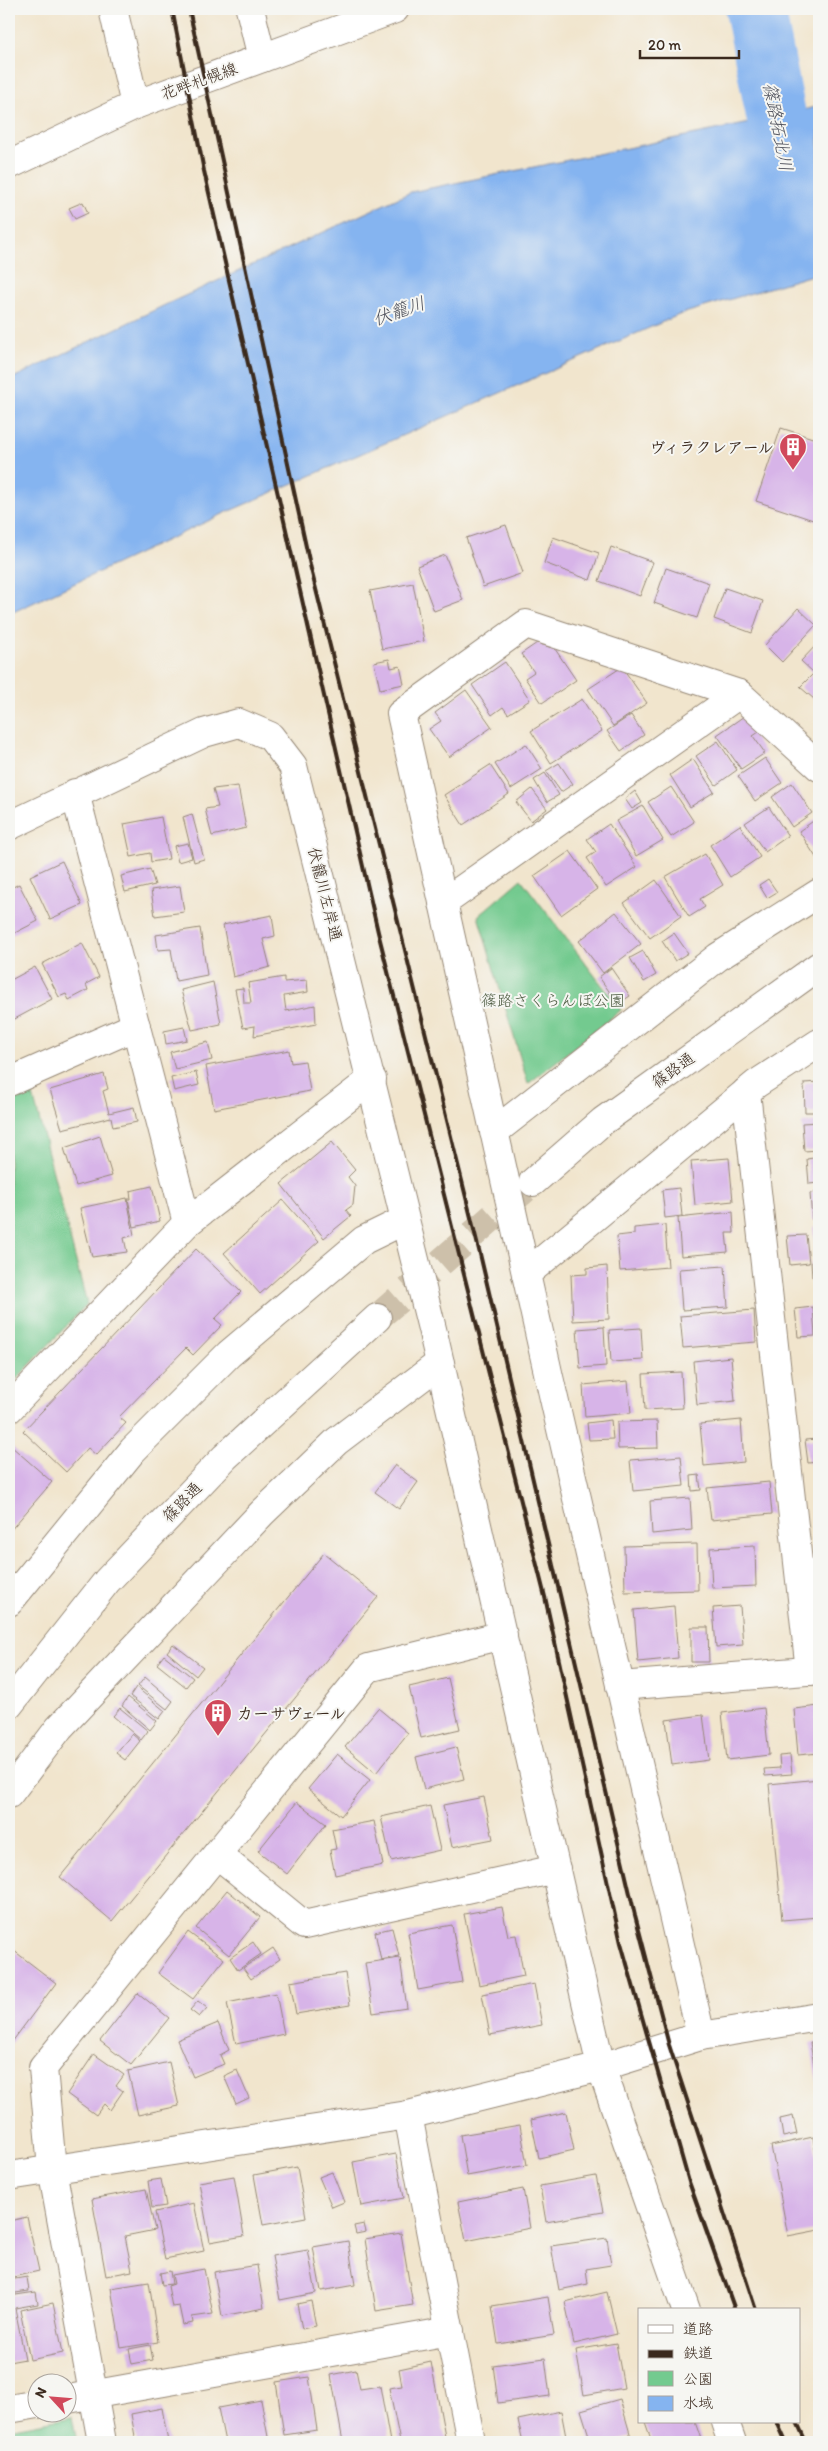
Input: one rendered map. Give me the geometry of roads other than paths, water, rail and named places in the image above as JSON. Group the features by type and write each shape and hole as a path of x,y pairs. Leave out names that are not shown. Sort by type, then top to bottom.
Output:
{"street":[{"path":"112,9 135,105"},
{"path":"250,9 262,58"},
{"name":"花畔札幌線","path":"9,165 135,105 395,9"},
{"path":"701,2036 526,1274 401,714 526,624 739,694 819,767"},
{"path":"443,903 739,694"},
{"name":"伏籠川左岸通","path":"9,826 204,733 239,723 270,736 293,766 372,1079 434,1336 601,2067 685,2308"},
{"path":"75,793 187,1223"},
{"path":"494,1132 718,957 819,893"},
{"name":"篠路通","path":"533,1182 603,1121 819,966"},
{"path":"9,1082 136,1026"},
{"path":"526,1274 746,1092 819,1043"},
{"path":"9,1409 187,1223 372,1079"},
{"path":"620,1686 815,1670 746,1092"},
{"path":"9,1602 133,1450 229,1354 364,1240 405,1220"},
{"name":"篠路通","path":"9,1706 113,1574 225,1457 377,1318"},
{"path":"9,1794 59,1728 262,1513 337,1441 440,1363"},
{"path":"102,2442 80,2396 52,2169 43,2068 368,1668 503,1635"},
{"path":"217,1854 304,1925 556,1869"},
{"path":"9,2176 408,2115 601,2067 701,2036 819,2017"},
{"path":"408,2115 471,2442"},
{"path":"80,2396 450,2331"},
{"path":"9,2409 28,2406"},
{"path":"726,2424 732,2442"}],"water":[{"name":"伏籠川","path":"819,106 819,273 681,314 225,513 9,614 9,380 165,305 411,192 755,122"}],"waterway":[{"name":"篠路拓北川","path":"755,9 790,186"}],"tunnel":[{"path":"377,1318 533,1182"}],"railway":[{"path":"172,9 204,171 378,932 545,1597 621,1943 689,2182 734,2308"},
{"path":"189,9 310,565 480,1254 635,1915 669,2045 755,2308"},
{"path":"778,2424 786,2442"},
{"path":"798,2424 806,2442"}],"place":[{"name":"ヴィラクレアール","path":"793,471"},
{"name":"カーサヴェール","path":"218,1737"}],"park label":[{"name":"篠路さくらんぼ公園","path":"553,1000"}]}
